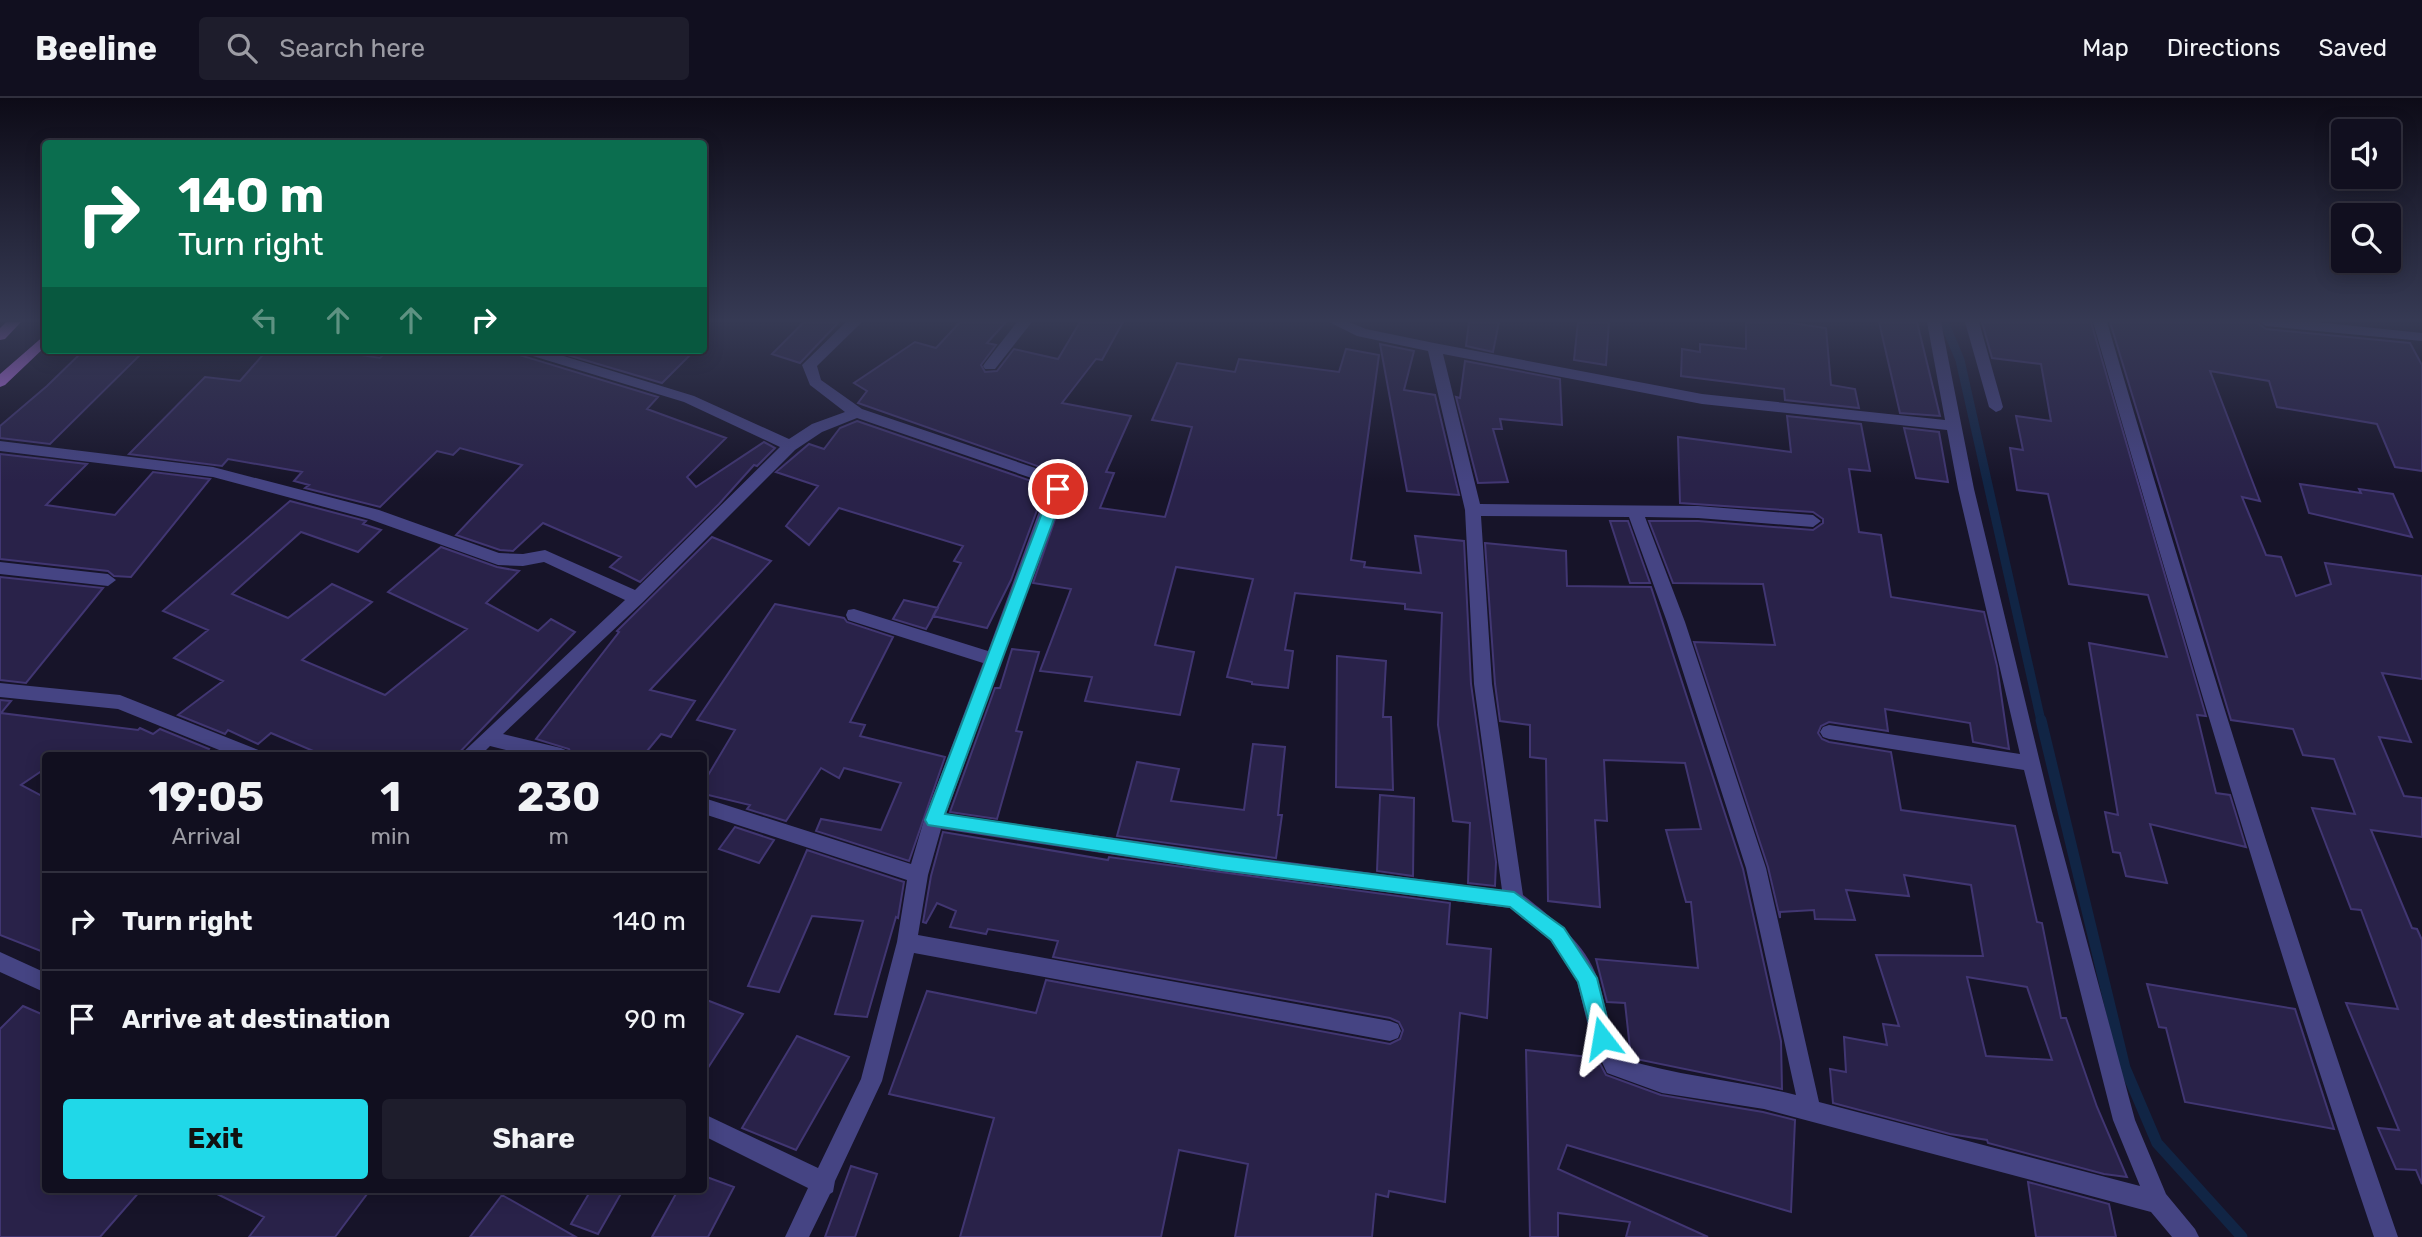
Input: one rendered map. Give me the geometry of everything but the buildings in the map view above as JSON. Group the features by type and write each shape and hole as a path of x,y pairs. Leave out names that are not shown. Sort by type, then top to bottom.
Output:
{"street":[{"path":"611,375 689,399 790,446"},
{"path":"797,1237 825,1184 871,1081 907,942 918,875 934,820 1058,484 1054,480 857,412 815,382 813,375"},
{"path":"1441,375 1473,510 1483,684 1506,860 1514,900"},
{"path":"1580,375 1702,398 1955,426"},
{"path":"1945,375 1966,489 2031,762 2124,1120 2158,1202 2187,1237"},
{"path":"1987,375 1996,407"},
{"path":"2115,375 2173,573 2304,996 2386,1237"},
{"path":"472,752 637,598 790,446 817,428 857,412"},
{"path":"0,446 214,472 373,514 498,559 523,560 545,556 637,598"},
{"path":"1473,510 1698,512 1812,522"},
{"path":"1634,510 1676,622 1756,868 1810,1111"},
{"path":"0,568 108,580"},
{"path":"855,615 994,660"},
{"path":"0,690 120,702 244,752"},
{"path":"1829,732 2031,762"},
{"path":"486,738 544,752"},
{"path":"707,807 918,875"},
{"path":"934,820 1221,862 1514,900 1558,934 1587,978 1602,1038 1615,1066 1662,1082 1764,1098 2158,1202"},
{"path":"907,942 1390,1031"},
{"path":"0,962 42,981"},
{"path":"707,1126 825,1184"}],"waterway":[{"path":"1963,375 2041,721"},
{"path":"2041,720 2125,1068 2157,1143 2242,1237"}],"route":[{"path":"1058,489 934,820 1221,862 1514,900 1558,934 1587,978 1602,1038"}]}
